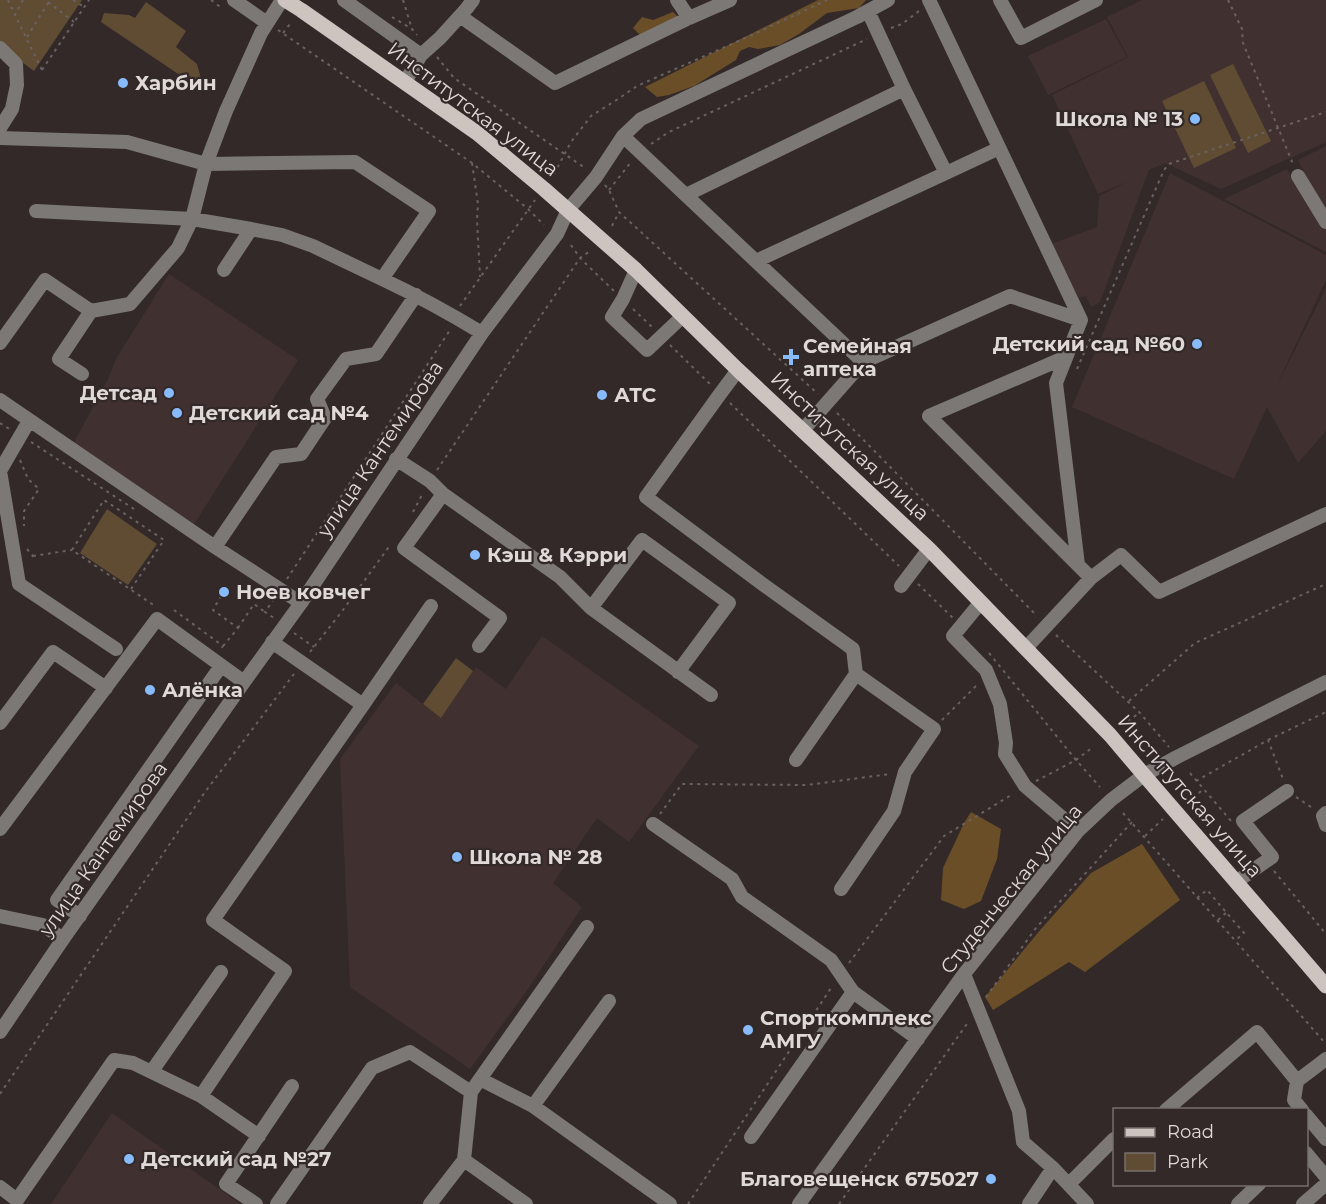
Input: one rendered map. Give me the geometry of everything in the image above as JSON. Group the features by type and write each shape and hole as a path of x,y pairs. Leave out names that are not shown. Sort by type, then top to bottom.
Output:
{"main road":[{"name":"Институтская улица","path":"284,0 477,133 636,270 738,370 929,549 1110,735 1326,986"}],"street":[{"path":"0,343 45,280 91,311 130,304 178,248 192,219 206,164 226,111 261,33 284,0"},
{"path":"344,0 425,51"},
{"path":"405,82 425,51 440,39 473,0"},
{"path":"676,0 689,18"},
{"path":"459,16 555,83 730,0"},
{"name":"улица Кантемирова","path":"0,1032 63,939 301,603 482,333 557,234 568,210 596,177 623,136 641,119 888,0"},
{"path":"1000,0 1021,38 1096,0"},
{"path":"931,2 1081,320 1056,382 1078,565"},
{"path":"232,7 267,22"},
{"path":"868,10 946,173"},
{"path":"0,48 16,64 16,85 12,109 0,128"},
{"path":"686,195 904,89"},
{"path":"623,136 863,362"},
{"path":"0,138 127,142 206,164 355,162 429,211 382,279"},
{"path":"756,261 993,151"},
{"path":"1298,176 1324,213"},
{"path":"36,211 192,219 282,235 313,246 416,295 482,333"},
{"path":"224,270 251,229"},
{"path":"636,270 612,318 647,350 683,316"},
{"path":"215,548 276,457 301,454 325,418 317,399 346,358 376,354 416,295"},
{"path":"803,430 863,362 1010,296 1081,320"},
{"path":"82,374 58,359 91,311"},
{"path":"1066,357 929,416 1091,578"},
{"path":"738,370 646,497 853,649 856,674 796,760"},
{"path":"0,400 215,548 301,603"},
{"path":"29,421 0,471 19,584 116,649"},
{"path":"396,459 560,577 591,608 711,695"},
{"path":"443,494 404,548 500,618 479,646"},
{"path":"1026,648 1091,578 1120,555 1159,592 1326,514"},
{"path":"591,608 642,540 710,589 729,603 678,672"},
{"path":"905,581 929,549"},
{"path":"981,602 953,636 988,674 1000,704 1006,743 1005,754 1025,786 1078,831"},
{"path":"201,1096 285,971 213,920 431,606"},
{"path":"0,829 157,619 244,682"},
{"path":"272,642 363,705"},
{"path":"0,723 53,652 106,688"},
{"path":"80,916 57,900 217,663"},
{"path":"841,889 894,811 905,772 934,729 856,674"},
{"name":"Студенческая улица","path":"799,1204 964,974 1078,831 1112,800 1144,776 1326,682"},
{"path":"1236,882 1272,857 1243,821 1287,791"},
{"path":"653,824 732,879 742,897 831,960 852,992 918,1038"},
{"path":"0,916 43,925 63,939"},
{"path":"430,1204 464,1160 471,1092 587,927"},
{"path":"152,1071 221,972"},
{"path":"964,974 1019,1111 1023,1142 1053,1168 1087,1204"},
{"path":"751,1137 852,992"},
{"path":"533,1106 609,1001"},
{"path":"1168,1108 1257,1032 1298,1081 1297,1106"},
{"path":"277,1204 372,1068 410,1052 471,1092"},
{"path":"1298,1081 1326,1059"},
{"path":"0,1187 17,1200 114,1060 133,1063 201,1096 259,1136"},
{"path":"480,1079 533,1106 670,1204"},
{"path":"256,1204 226,1184 292,1086"},
{"path":"1308,1117 1326,1139"},
{"path":"1069,1184 1113,1140"},
{"path":"1308,1156 1326,1177"},
{"path":"464,1160 526,1204"},
{"path":"1029,1204 1053,1168"},
{"path":"1303,1204 1326,1184"},
{"path":"1238,1204 1258,1186"}],"path":[{"path":"8,0 42,70 89,0"},
{"path":"15,15 23,0"},
{"path":"73,0 84,7"},
{"path":"211,0 232,7"},
{"path":"403,0 412,29 425,51 454,78 587,170"},
{"path":"554,174 571,142 591,116 637,86 827,0"},
{"path":"1228,0 1242,29 1243,43 1298,176"},
{"path":"27,37 49,1 74,22"},
{"path":"931,2 902,24 669,132 639,152 609,190 619,212 827,403 1047,626 1140,713 1168,747"},
{"path":"393,17 412,29"},
{"path":"267,22 472,163 544,225"},
{"path":"282,33 290,24"},
{"path":"1076,371 1164,170 1169,164 1326,112"},
{"path":"472,163 478,204 480,277"},
{"path":"265,612 449,331 460,306 536,199"},
{"path":"612,226 619,212"},
{"path":"571,245 580,258 720,394 905,581 961,626"},
{"path":"0,423 139,512"},
{"path":"20,461 27,479 39,489 24,511 23,532"},
{"path":"72,550 104,500 154,533 164,540 131,589"},
{"path":"23,543 33,556"},
{"path":"25,564 33,556 72,550 152,604 145,614"},
{"path":"1128,702 1195,643 1326,584"},
{"path":"221,596 213,610 238,627"},
{"path":"217,663 223,646 254,604 279,622"},
{"path":"174,610 223,646"},
{"path":"294,632 314,647"},
{"path":"986,650 1100,787"},
{"path":"934,729 988,674"},
{"path":"1196,781 1268,740 1326,712"},
{"path":"1122,726 1140,713"},
{"path":"1268,740 1287,791 1325,818"},
{"path":"688,1204 840,975 944,836 1025,786 1076,760 1094,747"},
{"path":"653,824 682,784 807,785 905,772"},
{"path":"1186,801 1203,790"},
{"path":"1123,813 1326,1044"},
{"path":"1144,836 1162,819"},
{"path":"1197,898 1207,890 1227,912 1245,933 1235,941"},
{"path":"1217,921 1227,912"}],"shaded area":[{"path":"818,0 866,0 859,8 827,13 780,45 758,49 749,47 740,51 736,60 694,86 657,97 645,87"},
{"name":"Школа № 13","path":"1142,0 1326,0 1326,142 1221,189 1165,163 1149,170 1100,302 1091,307 1086,296 1079,298 1071,283 1063,285 1043,247 1097,227 1099,196 1127,182 1098,194 1052,95 1128,57 1107,17"},
{"path":"673,12 680,19 645,40 633,28 642,17 653,20"},
{"path":"1106,19 1127,57 1048,95 1028,56"},
{"path":"1326,146 1326,209 1298,160"},
{"path":"1287,169 1326,230 1326,252 1224,199"},
{"name":"Детский сад №60","path":"1170,173 1326,255 1326,280 1275,389 1326,288 1326,431 1298,463 1267,407 1234,479 1072,407"},
{"name":"Детский сад №4","path":"169,274 298,360 193,526 73,444 107,381 117,357"},
{"name":"Школа № 28","path":"542,636 699,746 629,842 597,818 553,883 582,907 528,989 470,1069 350,987 340,759 396,683 441,718 476,667 506,689"},
{"path":"971,812 1001,829 997,859 981,901 964,909 941,900 943,868"},
{"path":"1142,844 1180,900 1085,972 1069,962 993,1010 985,997 1091,873"},
{"name":"Детский сад №27","path":"112,1113 240,1204 51,1204"}],"green space":[{"path":"0,0 82,0 34,71 0,46"},
{"path":"146,2 186,31 176,47 197,64 202,82 199,88 101,22 104,13 129,15 135,18"},
{"path":"1233,64 1271,141 1248,153 1210,75"},
{"path":"1204,81 1236,148 1194,168 1162,101"},
{"path":"107,509 157,544 128,585 80,553"},
{"path":"456,658 473,671 441,718 423,704"}],"place":[{"name":"Харбин","path":"123,83"},
{"name":"Школа № 13","path":"1195,119"},
{"name":"Детский сад №60","path":"1197,344"},
{"name":"Семейная аптека","path":"791,357"},
{"name":"Детсад","path":"169,393"},
{"name":"АТС","path":"602,395"},
{"name":"Детский сад №4","path":"177,413"},
{"name":"Кэш & Кэрри","path":"475,555"},
{"name":"Ноев ковчег","path":"224,592"},
{"name":"Алёнка","path":"150,690"},
{"name":"Школа № 28","path":"457,857"},
{"name":"Спорткомплекс АМГУ","path":"748,1030"},
{"name":"Детский сад №27","path":"129,1159"},
{"name":"Благовещенск 675027","path":"991,1179"}]}
